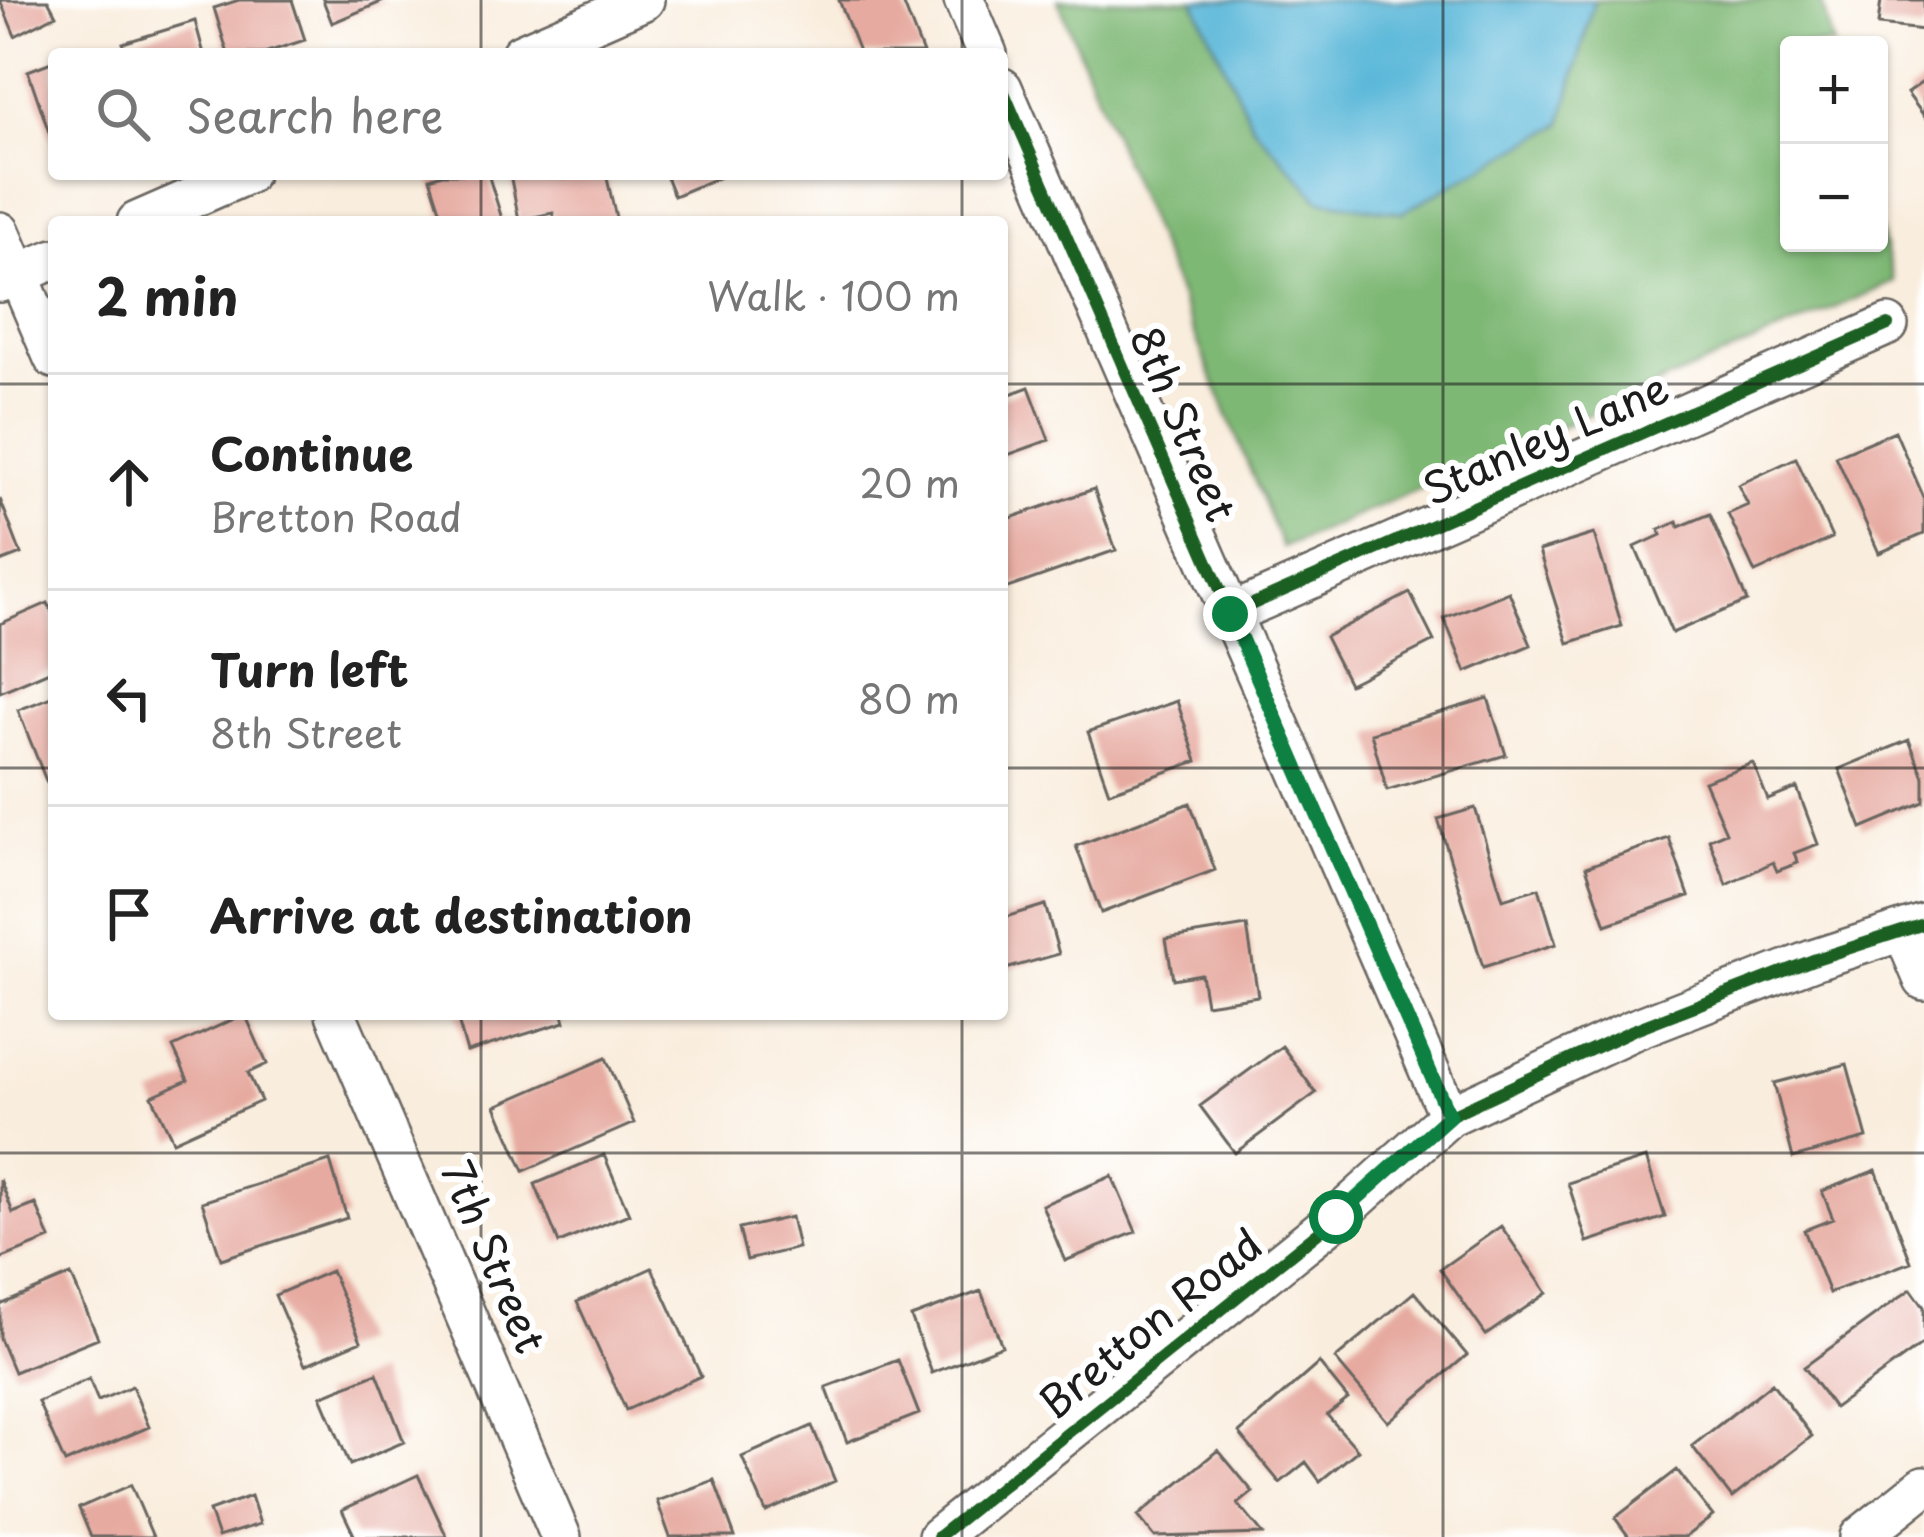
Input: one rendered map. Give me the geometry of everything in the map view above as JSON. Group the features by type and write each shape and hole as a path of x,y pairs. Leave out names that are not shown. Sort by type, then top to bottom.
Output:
{"street":[{"path":"535,48 644,0"},
{"path":"964,0 985,48"},
{"name":"8th Street","path":"1008,102 1449,1116"},
{"path":"151,216 233,180"},
{"path":"0,232 24,272 48,341"},
{"name":"Stanley Lane","path":"1230,614 1888,325"},
{"path":"1914,929 1924,980"},
{"name":"Bretton Road","path":"938,1537 1336,1217 1449,1116 1634,1030 1814,960 1914,929"},
{"name":"7th Street","path":"339,1020 561,1537"},
{"path":"1860,1537 1924,1486"}],"green space":[{"path":"1058,0 1194,0 1252,125 1562,124 1594,0 1821,0 1831,36 1780,36 1780,252 1886,252 1894,282 1282,548"}],"water":[{"path":"1194,0 1594,0 1562,124 1401,213 1320,200 1252,125"}],"building":[{"path":"0,0 48,0 56,15 15,36"},
{"path":"239,0 292,0 305,40 280,48 226,48 214,8"},
{"path":"323,0 386,0 332,23"},
{"path":"839,0 902,0 921,48 858,48"},
{"path":"1881,0 1924,0 1924,30 1878,25"},
{"path":"195,21 202,48 125,48 123,43"},
{"path":"48,63 48,129 28,71"},
{"path":"1924,81 1924,116 1907,93"},
{"path":"431,180 490,180 501,216 442,216"},
{"path":"511,180 607,180 616,216 553,213 518,216"},
{"path":"667,180 713,180 674,196"},
{"path":"1029,387 1049,440 1008,455 1008,395"},
{"path":"1895,431 1924,498 1924,534 1879,553 1836,456"},
{"path":"1796,458 1832,538 1755,573 1728,514 1748,505 1738,485"},
{"path":"1094,489 1116,550 1008,588 1008,519"},
{"path":"0,499 21,554 0,562"},
{"path":"1710,514 1747,601 1672,633 1635,547 1677,522 1679,527"},
{"path":"1594,534 1622,626 1568,643 1539,551"},
{"path":"1509,592 1531,645 1466,672 1444,618"},
{"path":"1410,593 1434,641 1349,684 1325,637"},
{"path":"48,603 48,672 0,692 0,624"},
{"path":"48,698 47,783 18,710"},
{"path":"1488,698 1506,755 1387,790 1371,733"},
{"path":"1177,701 1197,761 1109,792 1088,732"},
{"path":"1909,740 1924,777 1924,802 1862,828 1839,769"},
{"path":"1753,763 1768,800 1797,788 1818,844 1794,853 1798,863 1777,871 1773,862 1727,885 1709,839 1726,832 1704,781"},
{"path":"1190,803 1215,870 1101,913 1076,846"},
{"path":"1475,808 1503,899 1539,888 1556,944 1483,967 1438,819"},
{"path":"1669,838 1689,896 1606,925 1586,867"},
{"path":"1045,905 1059,954 1008,968 1008,916"},
{"path":"1247,926 1258,996 1206,1004 1201,974 1173,979 1166,939"},
{"path":"232,1020 248,1020 267,1064 248,1073 261,1101 173,1141 152,1096 188,1080 173,1047"},
{"path":"458,1020 564,1020 565,1022 467,1052"},
{"path":"1282,1046 1316,1093 1235,1153 1200,1106"},
{"path":"606,1058 634,1123 524,1171 496,1106"},
{"path":"1847,1064 1867,1138 1793,1158 1774,1083"},
{"path":"604,1155 629,1214 559,1243 535,1184"},
{"path":"1646,1158 1665,1217 1587,1242 1568,1183"},
{"path":"330,1161 347,1218 221,1259 202,1202"},
{"path":"1876,1170 1911,1262 1829,1293 1804,1230 1833,1219 1822,1191"},
{"path":"1112,1176 1136,1232 1065,1261 1042,1205"},
{"path":"0,1179 13,1213 36,1204 50,1239 0,1259"},
{"path":"791,1217 798,1248 747,1260 739,1229"},
{"path":"1501,1226 1547,1293 1486,1335 1440,1269"},
{"path":"652,1268 701,1376 626,1410 577,1302"},
{"path":"331,1271 361,1341 305,1365 275,1295"},
{"path":"71,1275 98,1338 14,1372 0,1339 0,1305"},
{"path":"1911,1289 1924,1307 1924,1343 1834,1408 1804,1367"},
{"path":"981,1291 1002,1346 932,1373 911,1317"},
{"path":"1414,1292 1467,1355 1388,1422 1335,1359"},
{"path":"898,1360 919,1414 847,1442 826,1387"},
{"path":"1319,1363 1348,1399 1327,1415 1358,1450 1320,1481 1306,1462 1280,1483 1239,1433"},
{"path":"377,1373 404,1442 350,1465 321,1396"},
{"path":"89,1379 98,1401 132,1386 149,1427 65,1463 38,1402"},
{"path":"1772,1383 1812,1436 1732,1498 1692,1446"},
{"path":"812,1426 835,1481 766,1512 742,1457"},
{"path":"1218,1450 1253,1492 1238,1504 1263,1534 1155,1537 1138,1516"},
{"path":"1677,1470 1713,1516 1685,1537 1629,1537 1615,1518"},
{"path":"418,1475 447,1537 355,1537 342,1510"},
{"path":"714,1480 735,1537 670,1537 657,1501"},
{"path":"131,1485 153,1537 91,1537 79,1508"},
{"path":"251,1496 260,1524 218,1537 209,1511"}],"cycle path":[{"path":"1008,102 1449,1116"},
{"path":"1230,614 1888,325"},
{"path":"938,1537 1337,1217 1449,1116 1633,1030 1813,960 1924,924"}],"route":[{"path":"1230,614 1449,1116 1336,1217"}]}
